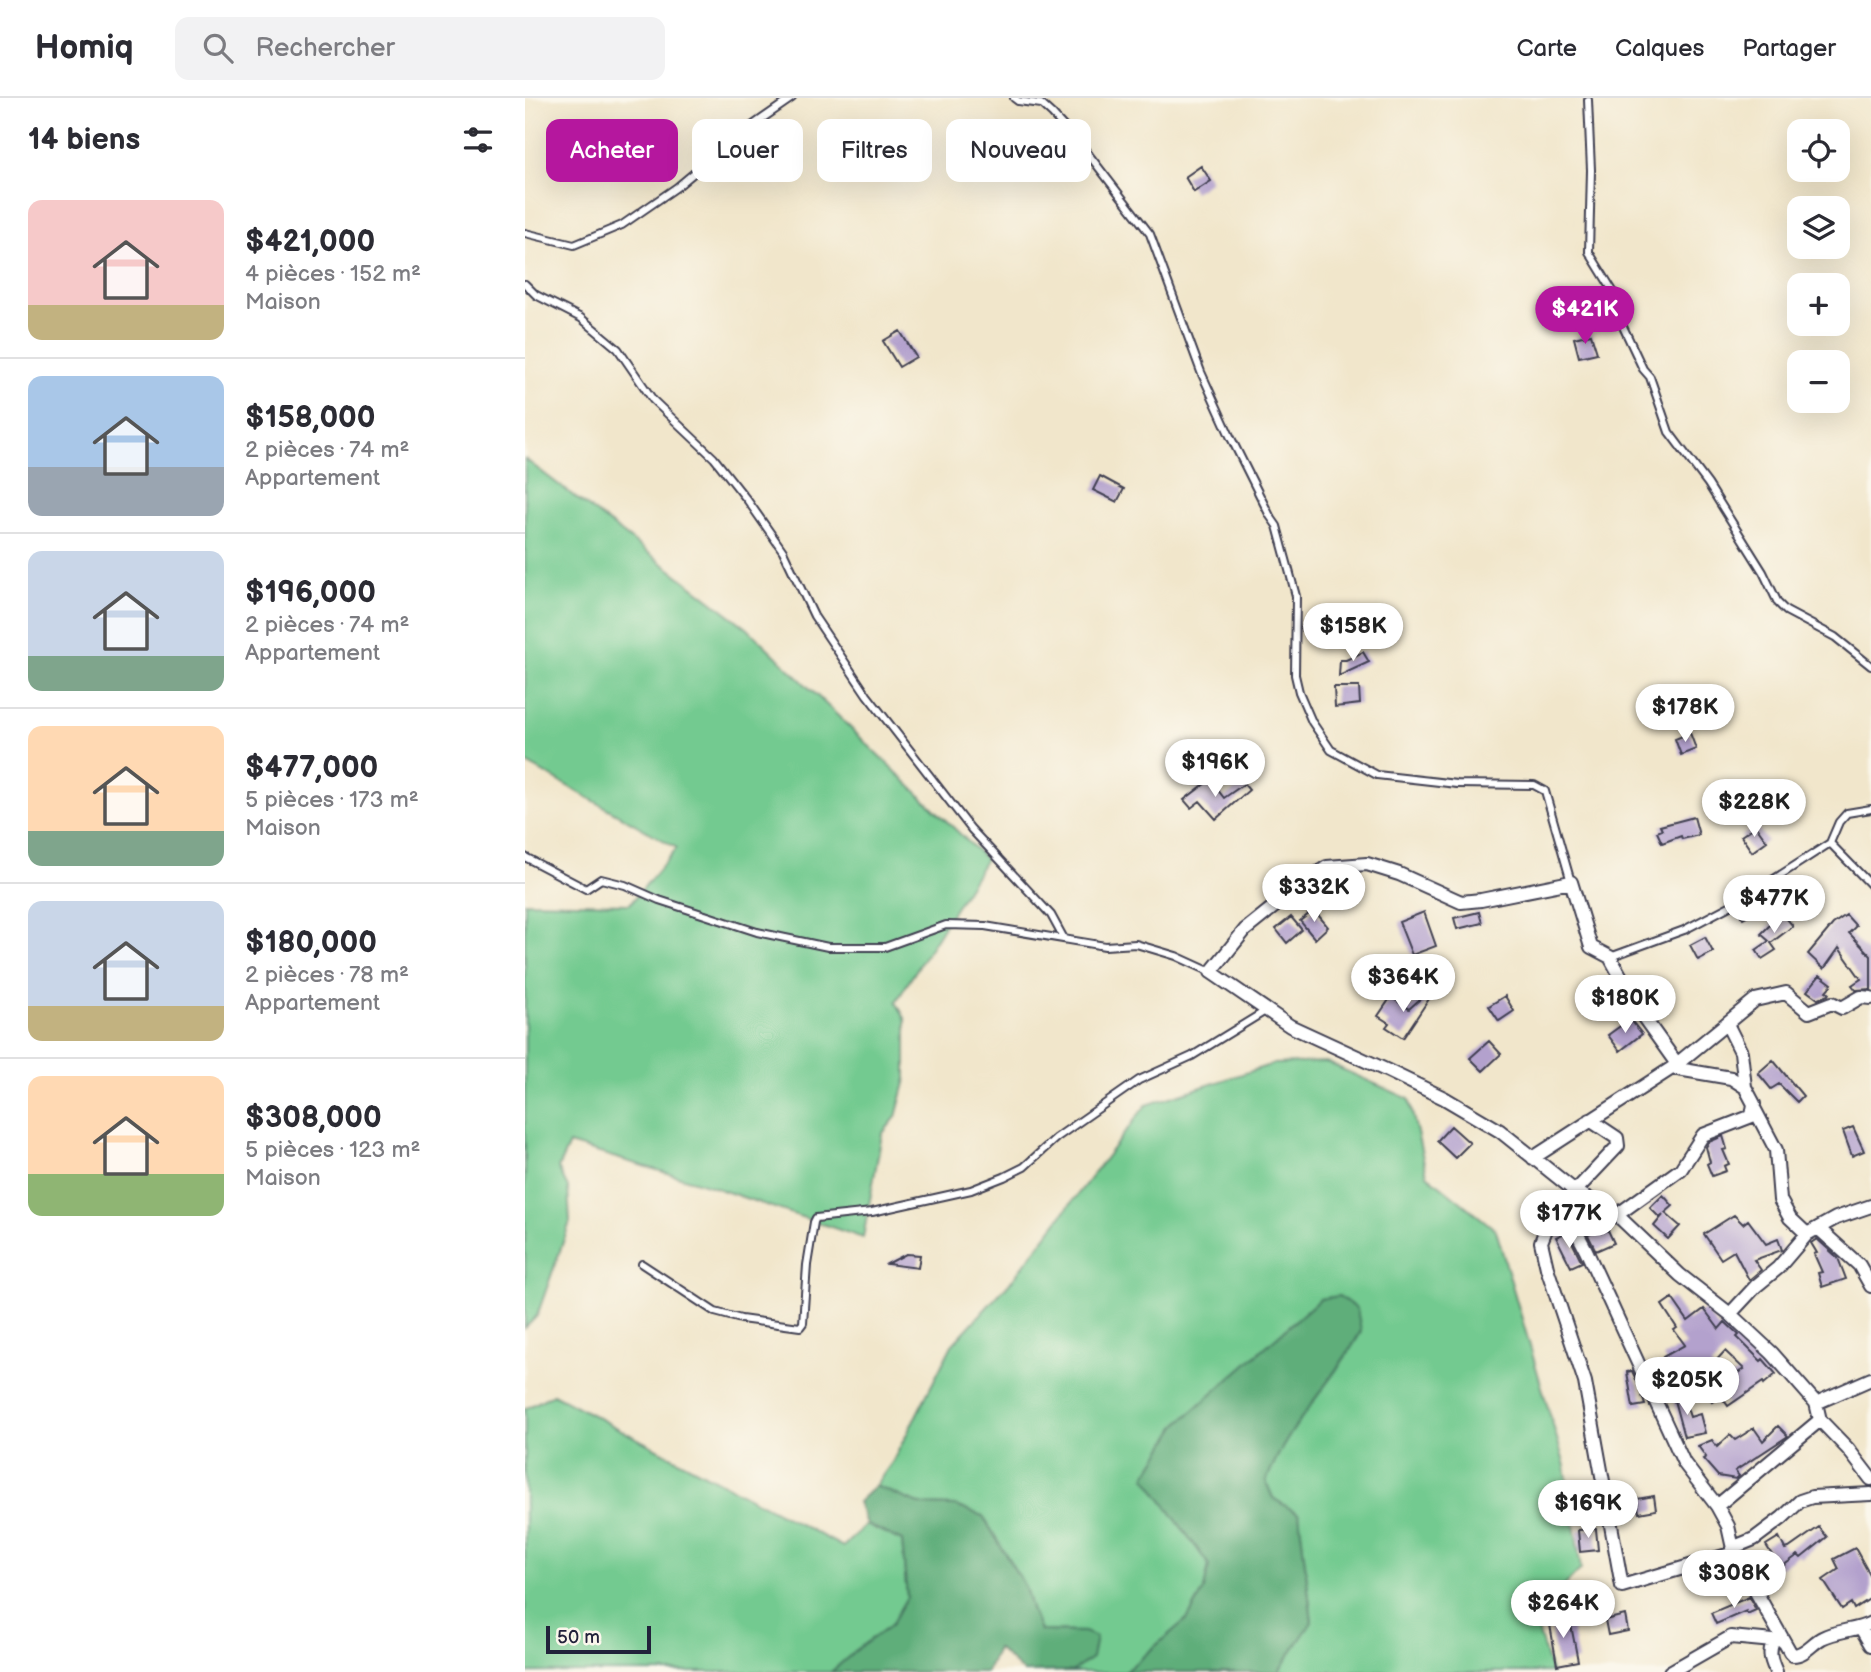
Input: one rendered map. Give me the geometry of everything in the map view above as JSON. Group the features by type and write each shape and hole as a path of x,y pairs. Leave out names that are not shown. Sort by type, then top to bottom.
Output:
{"street":[{"path":"1745,1087 1731,1078 1675,1066 1642,1016 1609,957 1591,947 1571,882 1461,902 1399,874 1367,864 1327,867 1245,930 1211,972 1290,1026 1444,1098 1500,1131 1574,1191 1617,1215 1680,1275 1730,1314 1772,1353 1816,1403 1820,1420 1848,1449 1871,1479"},
{"path":"1533,1158 1675,1066 1755,1000 1789,994 1809,1012 1832,1003 1842,1008 1861,998 1871,998"},
{"path":"1617,1215 1681,1169 1703,1135 1752,1116 1755,1104 1745,1087 1741,1052 1727,1024"},
{"path":"1755,1110 1776,1150 1780,1200 1790,1218 1859,1265 1871,1286"},
{"path":"1590,1120 1617,1138 1618,1146 1551,1217 1541,1242 1585,1382 1622,1586 1733,1551 1754,1539 1800,1501 1812,1497 1871,1494"},
{"path":"1563,1206 1586,1250 1684,1464 1717,1506 1728,1526 1733,1551 1777,1640 1793,1655 1799,1655 1823,1637 1866,1626 1871,1645"},
{"path":"1730,1314 1812,1231 1836,1218 1871,1206"},
{"path":"1816,1403 1871,1379"},
{"path":"1717,1506 1820,1420"},
{"path":"1670,1672 1731,1637 1777,1640"},
{"path":"1776,1672 1769,1655 1777,1640"}],"lane":[{"path":"525,233 575,245 622,225 677,187 743,132 792,98"},
{"path":"1014,98 1041,104 1052,114 1086,151 1151,236 1201,372 1230,436 1277,526 1296,596 1295,675 1299,692 1312,722 1331,750 1377,775 1447,784 1542,787 1571,882"},
{"path":"1588,100 1591,170 1588,247 1613,291 1618,316 1643,369 1650,377 1669,432 1708,484 1763,572 1778,603 1786,611 1835,637 1871,666"},
{"path":"525,284 536,295 581,318 618,349 653,400 714,458 783,551 814,616 867,695 971,829 1051,915 1063,937"},
{"path":"1609,957 1683,930 1743,899 1830,844 1839,822 1847,813 1871,809"},
{"path":"1830,844 1871,885"},
{"path":"525,857 586,889 601,878 672,905 757,932 828,947 885,947 946,925 1007,928 1105,946 1136,944 1176,956 1211,972"},
{"path":"642,1264 715,1312 741,1319 800,1327 803,1322 807,1265 816,1218 872,1212 971,1190 1004,1177 1024,1167 1056,1138 1139,1080 1192,1056 1267,1010"}],"green space":[{"path":"525,459 747,628 986,859 896,1002 906,1020 906,1079 896,1117 882,1134 863,1238 704,1184 569,1144 558,1168 568,1188 570,1222 537,1316 525,1328 525,902 630,904 677,848 525,762"},
{"path":"1326,1062 1409,1099 1427,1175 1496,1230 1565,1466 1581,1569 1534,1617 1551,1672 1278,1672 1312,1621 1299,1514 1273,1498 1266,1482 1275,1461 1298,1423 1361,1332 1339,1296 1320,1299 1178,1424 1145,1477 1209,1565 1204,1590 1188,1618 1125,1672 1063,1672 1073,1671 1084,1632 1040,1631 1025,1587 983,1516 955,1506 921,1505 875,1486 893,1461 952,1345 1013,1279 1146,1105 1273,1064"},
{"path":"1339,1296 1357,1309 1361,1331 1286,1442 1266,1482 1273,1498 1299,1514 1312,1622 1278,1672 1125,1672 1188,1618 1204,1590 1209,1565 1145,1477 1178,1424 1320,1299"},
{"path":"553,1394 843,1547 866,1524 902,1541 907,1597 891,1625 831,1672 525,1672 525,1409"},
{"path":"875,1486 921,1505 955,1506 983,1516 1025,1587 1040,1631 1084,1632 1096,1637 1092,1658 1073,1671 1023,1672 997,1648 987,1672 831,1672 891,1625 907,1597 902,1541 866,1524 858,1502"}],"building":[{"path":"1201,166 1211,181 1194,192 1185,177"},
{"path":"900,331 916,357 899,367 883,341"},
{"path":"1591,334 1597,353 1579,357 1574,338"},
{"path":"1100,476 1124,489 1117,502 1093,490"},
{"path":"1363,652 1369,662 1339,676 1340,660"},
{"path":"1334,687 1359,687 1360,704 1335,707"},
{"path":"1690,733 1696,749 1681,755 1675,739"},
{"path":"1210,780 1224,798 1244,784 1249,790 1216,819 1200,801 1191,808 1184,800"},
{"path":"1694,817 1699,835 1682,839 1681,836 1662,843 1657,832 1662,830 1660,826"},
{"path":"1756,826 1767,841 1752,852 1741,836"},
{"path":"1768,890 1777,900 1743,918 1737,908"},
{"path":"1314,910 1328,927 1315,939 1300,921"},
{"path":"1424,912 1436,946 1412,955 1399,922"},
{"path":"1479,912 1482,923 1457,929 1454,918"},
{"path":"1782,913 1793,926 1771,943 1776,950 1762,959 1756,950 1769,941 1761,934"},
{"path":"1846,915 1856,926 1849,933 1871,956 1871,989 1856,990 1852,985 1861,979 1839,948 1824,969 1808,954 1833,924"},
{"path":"1291,917 1302,930 1287,943 1276,929"},
{"path":"1705,937 1713,952 1698,960 1690,945"},
{"path":"1820,975 1832,984 1826,991 1828,995 1818,999 1807,991"},
{"path":"1430,990 1433,993 1403,1038 1386,1027 1389,1023 1378,1016 1391,997 1409,1009"},
{"path":"1505,996 1514,1011 1499,1021 1489,1006"},
{"path":"1630,1019 1642,1034 1620,1051 1608,1035"},
{"path":"1489,1041 1501,1054 1483,1071 1470,1058"},
{"path":"1773,1060 1803,1096 1797,1102 1779,1084 1771,1089 1758,1073"},
{"path":"1451,1126 1470,1143 1455,1158 1437,1141"},
{"path":"1853,1127 1864,1151 1852,1156 1843,1131"},
{"path":"1723,1136 1727,1149 1723,1150 1729,1164 1724,1166 1726,1171 1712,1176 1707,1164 1710,1162 1706,1147 1709,1142"},
{"path":"1663,1195 1673,1206 1665,1213 1680,1226 1668,1239 1654,1226 1663,1215 1660,1218 1650,1208"},
{"path":"1734,1215 1743,1224 1748,1220 1766,1244 1778,1239 1782,1250 1754,1260 1761,1270 1749,1280 1734,1251 1721,1259 1704,1234"},
{"path":"1606,1226 1614,1243 1596,1251 1588,1235"},
{"path":"1567,1232 1582,1262 1571,1267 1556,1237"},
{"path":"1817,1239 1838,1258 1846,1279 1822,1287 1818,1273 1822,1272 1811,1243"},
{"path":"906,1254 920,1255 918,1268 887,1264"},
{"path":"1672,1298 1688,1321 1704,1309 1719,1329 1725,1322 1776,1374 1728,1406 1721,1396 1712,1402 1706,1391 1711,1388 1694,1369 1675,1377 1663,1357 1685,1345 1662,1305","holes":["1725,1351 1744,1369 1723,1382 1711,1366"]},
{"path":"1632,1371 1645,1405 1633,1407 1627,1372"},
{"path":"1681,1390 1690,1417 1700,1414 1705,1433 1684,1437 1672,1393"},
{"path":"1778,1426 1788,1436 1735,1471 1739,1476 1736,1479 1718,1476 1703,1459 1706,1457 1698,1446 1712,1440 1717,1447 1730,1435 1735,1440 1754,1428 1763,1441"},
{"path":"1654,1496 1656,1510 1639,1513 1637,1499"},
{"path":"1819,1527 1827,1537 1801,1558 1798,1555 1780,1568 1766,1545 1779,1537 1785,1549 1789,1548"},
{"path":"1596,1529 1598,1550 1580,1552 1578,1530"},
{"path":"1855,1548 1871,1577 1871,1598 1854,1609 1851,1603 1842,1609 1823,1580 1839,1569 1834,1559"},
{"path":"1749,1597 1756,1610 1747,1614 1746,1611 1716,1624 1711,1613"},
{"path":"1569,1615 1578,1661 1557,1665 1549,1619"},
{"path":"1625,1615 1628,1631 1608,1635 1605,1620"}]}
